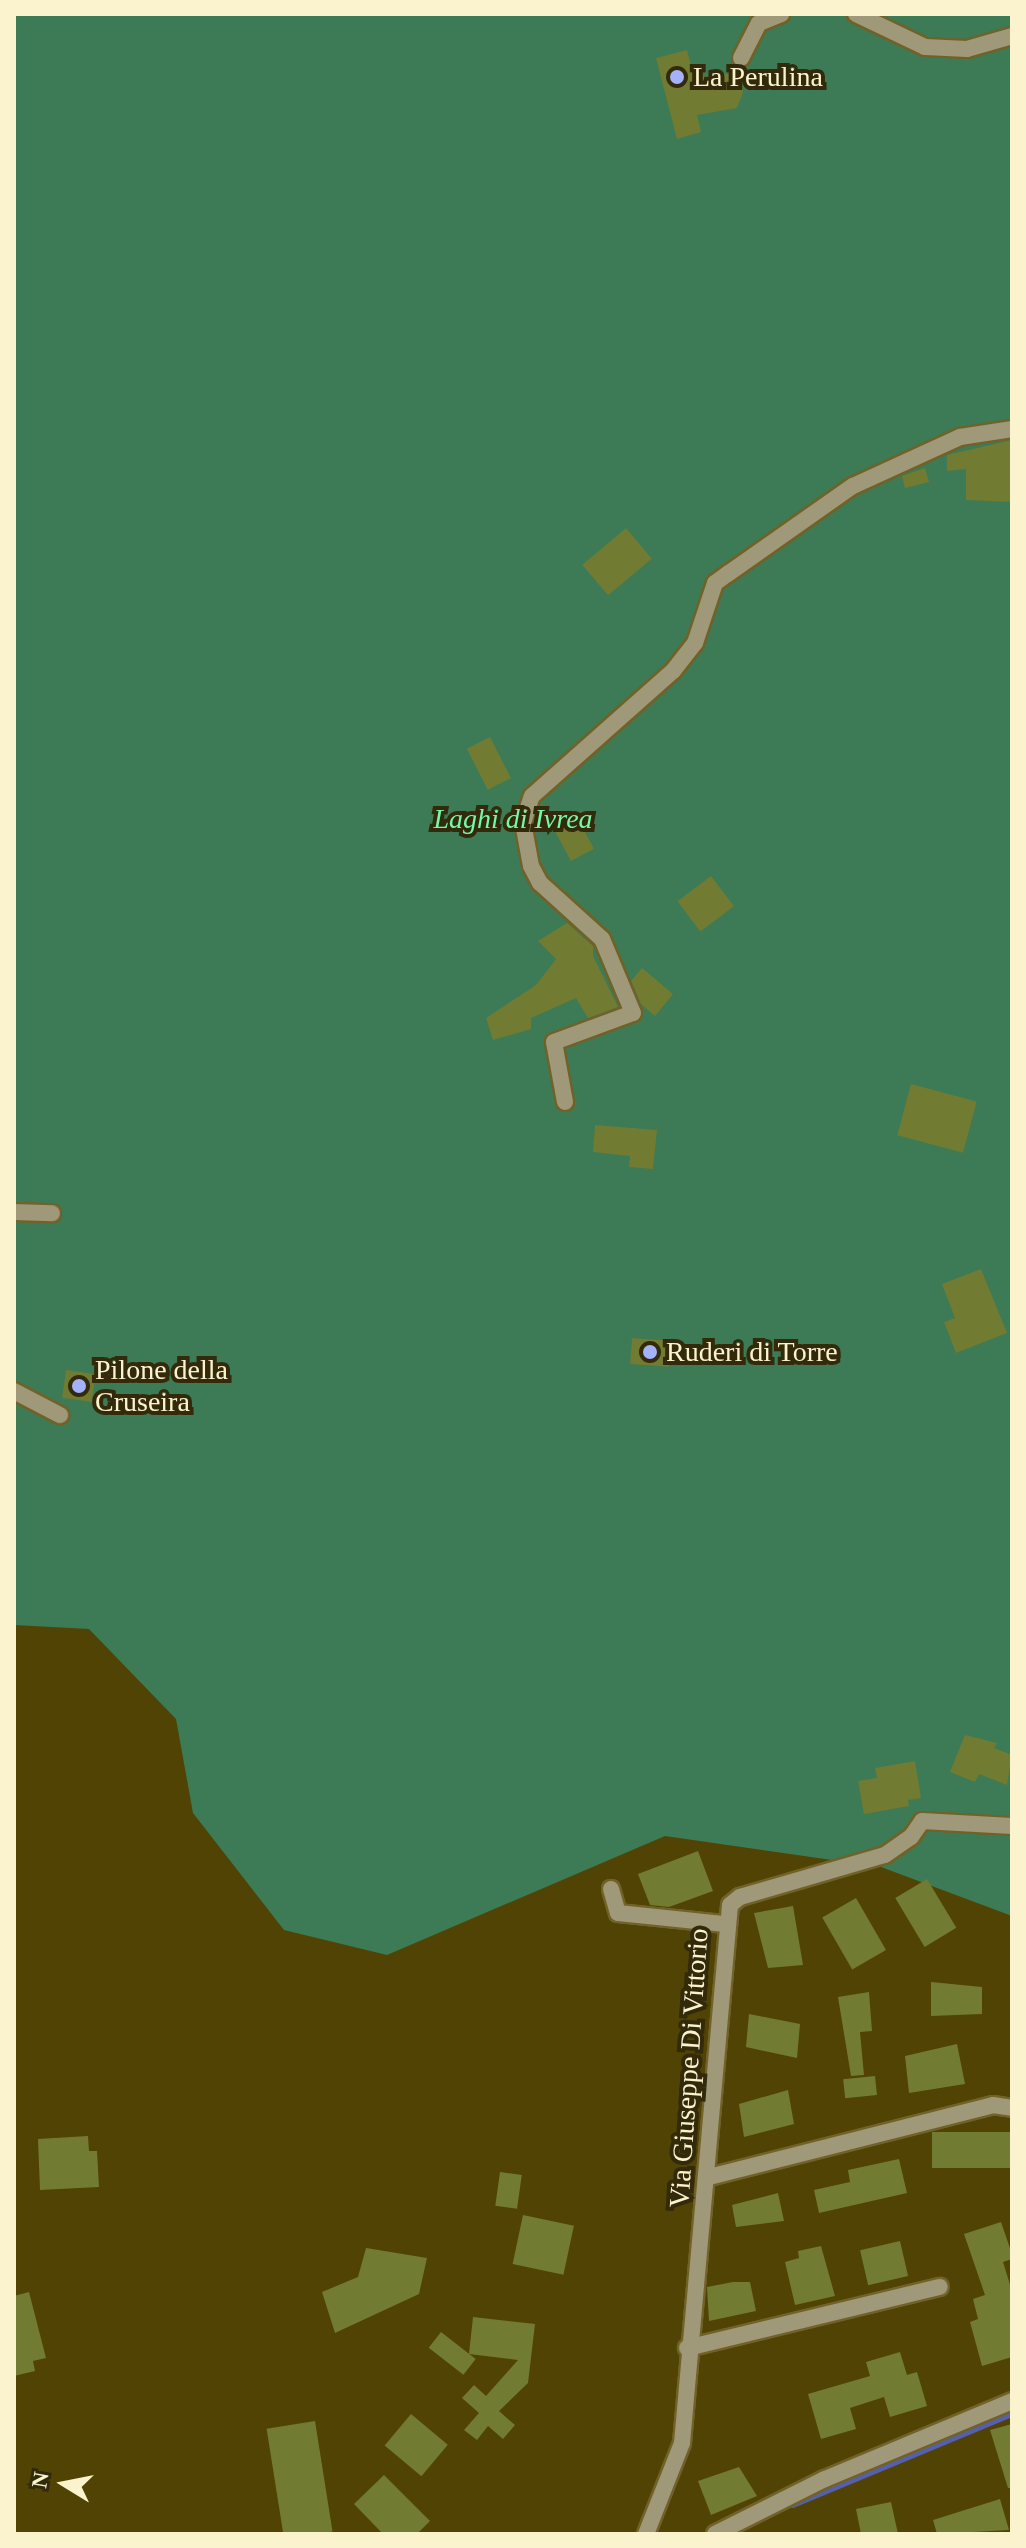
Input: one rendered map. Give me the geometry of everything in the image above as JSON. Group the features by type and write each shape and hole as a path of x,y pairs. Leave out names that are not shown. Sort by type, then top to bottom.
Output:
{"street":[{"path":"741,58 759,23 781,14"},
{"path":"856,14 925,47 967,49 1012,36"},
{"path":"565,1102 554,1042 633,1013 602,939 540,883 531,866 523,823 532,796 673,671 695,643 715,583 853,486 960,437 1012,429"},
{"path":"14,1212 52,1213"},
{"path":"14,1391 60,1415"},
{"name":"Via Giuseppe Di Vittorio","path":"646,2534 682,2443 687,2348 709,2177 725,1924 730,1905 740,1897 885,1855 911,1837 922,1821 1012,1826"},
{"path":"611,1889 618,1913 725,1924"},
{"path":"709,2177 993,2105 1012,2108"},
{"path":"687,2348 940,2287"},
{"path":"715,2534 825,2479 1012,2401"}],"green space":[{"name":"Laghi di Ivrea","path":"14,14 1012,14 1012,1916 881,1867 665,1836 387,1955 284,1930 193,1813 176,1719 89,1629 14,1625"}],"building":[{"name":"La Perulina","path":"687,50 694,77 741,73 743,92 737,108 697,115 701,132 677,139 656,58"},
{"path":"1012,440 1012,502 966,500 966,469 947,471 947,455"},
{"path":"925,468 929,482 905,488 902,476"},
{"path":"626,528 652,559 608,595 582,565"},
{"path":"490,737 511,778 488,790 467,749"},
{"path":"577,817 594,849 571,861 554,829"},
{"path":"711,876 734,906 700,932 677,901"},
{"path":"567,923 593,946 593,956 618,1007 588,1018 576,998 531,1018 531,1029 493,1040 486,1018 536,985 556,959 538,941"},
{"path":"642,968 673,994 655,1016 641,1004 631,981"},
{"path":"911,1084 977,1102 963,1153 897,1135"},
{"path":"595,1125 657,1130 653,1169 629,1167 630,1156 593,1152"},
{"path":"981,1269 1007,1333 956,1353 944,1322 955,1318 942,1284"},
{"name":"Ruderi di Torre","path":"632,1338 671,1341 669,1367 630,1364"},
{"name":"Pilone della Cruseira","path":"66,1370 96,1374 92,1402 62,1398"},
{"path":"965,1735 997,1743 994,1748 1012,1755 1007,1785 979,1774 975,1782 950,1772"},
{"path":"915,1761 921,1798 908,1800 909,1806 864,1814 858,1781 877,1778 875,1768"},
{"path":"698,1851 713,1891 669,1907 650,1905 638,1874"},
{"path":"927,1879 956,1928 925,1947 895,1898"},
{"path":"856,1898 886,1950 852,1969 822,1918"},
{"path":"793,1906 803,1965 768,1968 754,1913"},
{"path":"931,1982 982,1987 982,2014 931,2016"},
{"path":"869,1992 872,2031 860,2032 864,2075 851,2076 838,1997"},
{"path":"749,2014 800,2024 797,2058 746,2047"},
{"path":"957,2044 965,2084 909,2093 905,2056"},
{"path":"875,2076 877,2095 845,2098 843,2079"},
{"path":"788,2090 794,2124 744,2137 739,2104"},
{"path":"932,2132 1012,2132 1012,2168 932,2168"},
{"path":"88,2136 89,2151 97,2151 99,2187 40,2190 38,2139"},
{"path":"899,2159 907,2193 819,2213 814,2190 850,2182 848,2170"},
{"path":"500,2172 522,2175 517,2209 495,2206"},
{"path":"778,2193 784,2221 736,2227 732,2205"},
{"path":"523,2215 574,2226 563,2275 513,2264"},
{"path":"1001,2222 1012,2254 1012,2259 1003,2262 1012,2291 1012,2357 982,2366 970,2322 978,2319 973,2299 985,2295 964,2234"},
{"path":"900,2241 908,2276 868,2285 860,2250"},
{"path":"821,2246 835,2296 795,2305 785,2262 799,2258 798,2251"},
{"path":"366,2248 427,2258 419,2294 335,2333 322,2292 358,2277"},
{"path":"750,2282 756,2311 709,2321 707,2287"},
{"path":"29,2292 46,2358 33,2361 35,2371 14,2376 14,2296"},
{"path":"473,2317 535,2324 528,2383 499,2411 515,2425 503,2439 488,2426 477,2440 464,2430 479,2413 462,2398 474,2385 486,2396 518,2360 469,2354"},
{"path":"441,2332 476,2359 463,2375 429,2348"},
{"path":"900,2352 907,2375 917,2372 927,2406 890,2417 884,2397 850,2408 856,2429 821,2439 808,2394 870,2376 866,2362"},
{"path":"411,2414 448,2445 421,2476 385,2445"},
{"path":"315,2421 333,2532 283,2534 267,2429"},
{"path":"1012,2424 1012,2488 1008,2488 990,2430"},
{"path":"739,2467 757,2496 711,2515 698,2481"},
{"path":"384,2475 430,2521 417,2534 383,2534 354,2504"},
{"path":"1000,2499 1009,2530 937,2534 933,2520"},
{"path":"891,2502 898,2534 861,2534 856,2509"}],"waterway":[{"path":"793,2505 1012,2414"}],"place":[{"name":"La Perulina","path":"677,77"},
{"name":"Ruderi di Torre","path":"650,1352"},
{"name":"Pilone della Cruseira","path":"79,1386"}]}
